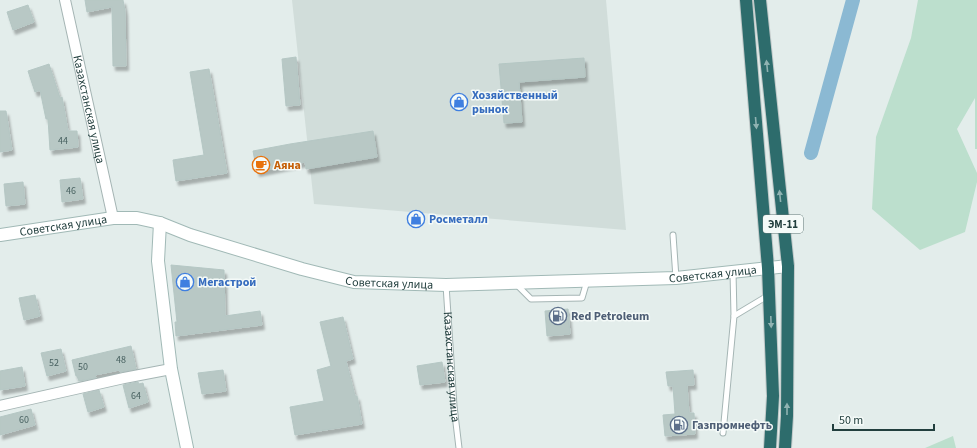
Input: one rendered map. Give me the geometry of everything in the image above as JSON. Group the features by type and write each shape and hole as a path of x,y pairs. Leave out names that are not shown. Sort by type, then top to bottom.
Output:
{"highway":[{"name":"ЭМ-11","path":"746,0 770,294 773,396 770,448"},
{"name":"ЭМ-11","path":"760,0 788,266 787,416 785,448"}],"main road":[{"name":"Советская улица","path":"0,235 113,218 137,218 160,223 205,240 302,269 354,282 446,285 676,278 788,266"},
{"path":"160,223 158,261 171,369 187,448"}],"street":[{"name":"Казахстанская улица","path":"65,0 113,218"},
{"path":"0,406 171,369"}],"lane":[{"path":"673,235 676,278"},
{"path":"723,433 734,316 733,272"},
{"path":"516,283 531,299 582,298 588,280"},
{"name":"Казахстанская улица","path":"446,285 454,406 459,448"},
{"path":"734,316 770,294"}],"shaded area":[{"name":"Хозяйственный рынок","path":"292,0 606,0 626,230 314,204"}],"green space":[{"path":"918,0 977,0 977,149 975,149 975,98 957,129 977,173 977,182 965,232 920,250 872,209 876,137 911,38"},
{"path":"953,436 956,448 925,448"}],"building":[{"path":"85,0 123,0 125,11 126,66 113,66 112,7 87,12"},
{"path":"28,5 34,22 13,30 7,12"},
{"path":"296,57 300,105 286,106 282,59"},
{"path":"584,58 585,77 519,82 522,122 504,123 499,64"},
{"path":"49,64 60,98 62,97 68,131 77,131 78,147 50,150 48,119 46,119 40,90 35,92 28,71"},
{"path":"209,69 227,173 176,181 173,160 204,155 190,72"},
{"path":"0,111 6,111 12,150 0,152"},
{"path":"373,131 377,157 306,169 305,162 257,172 253,151"},
{"path":"80,178 83,199 62,202 60,180"},
{"path":"23,182 25,204 6,206 4,184"},
{"path":"171,265 224,270 225,316 260,311 262,325 176,336 175,322 177,322"},
{"path":"35,295 40,316 24,320 19,298"},
{"path":"568,309 570,334 547,336 545,311"},
{"path":"343,317 353,359 346,361 355,396 357,396 362,424 295,435 290,407 324,401 317,370 331,366 320,322"},
{"path":"131,346 136,369 120,372 119,370 95,375 96,378 79,381 76,376 72,360"},
{"path":"61,349 66,371 47,376 41,353"},
{"path":"442,362 445,382 420,385 417,366"},
{"path":"22,367 25,386 0,390 0,371"},
{"path":"223,370 226,391 202,394 198,373"},
{"path":"693,370 694,385 687,385 689,413 694,413 695,434 665,436 663,415 675,414 673,386 668,386 666,372"},
{"path":"138,382 139,384 143,383 148,402 129,408 123,385"},
{"path":"99,390 104,407 88,412 83,394"},
{"path":"31,409 35,425 0,435 0,417"}],"waterway":[{"path":"811,153 853,0"}],"place":[{"name":"Хозяйственный рынок","path":"459,102"},
{"name":"Аяна","path":"261,165"},
{"name":"Росметалл","path":"416,219"},
{"name":"Мегастрой","path":"185,282"},
{"name":"Red Petroleum","path":"558,316"},
{"name":"Газпромнефть","path":"679,425"}]}
